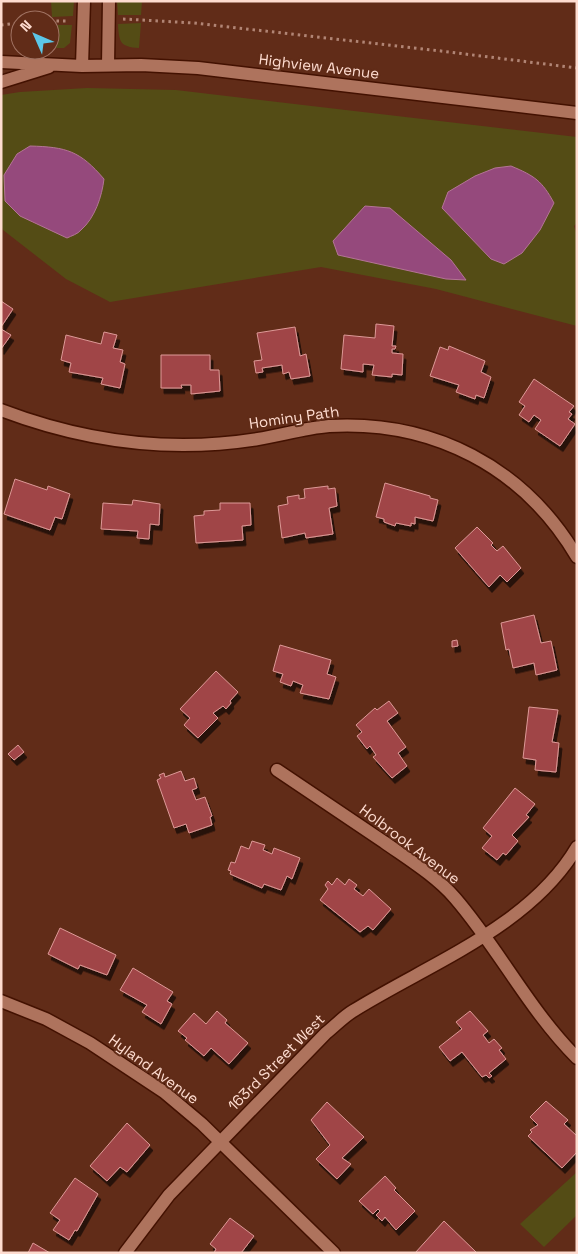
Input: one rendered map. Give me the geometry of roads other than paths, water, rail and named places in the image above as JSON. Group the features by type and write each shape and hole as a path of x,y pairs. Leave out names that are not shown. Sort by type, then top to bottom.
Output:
{"street":[{"path":"82,66 84,1"},
{"path":"108,65 109,1"},
{"name":"Highview Avenue","path":"1,62 82,66 141,65 230,72 577,113"},
{"name":"Highview Avenue","path":"1,82 56,65"},
{"name":"Hominy Path","path":"1,410 24,419 63,430 105,439 181,445 240,441 328,426 368,426 406,431 442,442 484,461 503,473 533,499 553,520 577,557"},
{"name":"Holbrook Avenue","path":"277,770 434,878 454,897 484,935 548,1027 577,1058"},
{"path":"484,935 514,916 537,896 558,874 577,847"},
{"name":"163rd Street West","path":"125,1253 169,1195 326,1033 351,1012 484,935"},
{"name":"Hyland Avenue","path":"1,1002 46,1019 90,1043 140,1075 182,1106 334,1253"}]}
